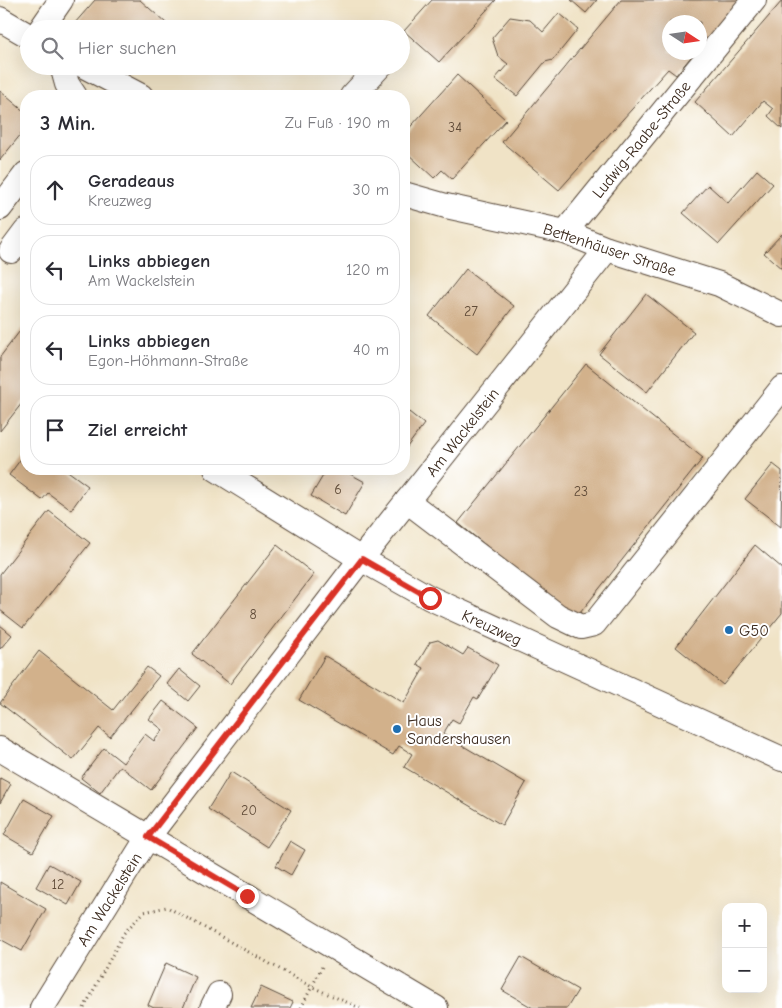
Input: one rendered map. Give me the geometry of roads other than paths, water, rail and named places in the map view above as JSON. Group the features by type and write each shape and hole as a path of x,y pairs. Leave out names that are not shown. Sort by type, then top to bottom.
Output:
{"street":[{"path":"47,20 60,0"},
{"name":"Ludwig-Raabe-Straße","path":"565,232 754,0"},
{"path":"0,19 20,31"},
{"path":"64,75 66,84 70,90"},
{"path":"100,75 125,90"},
{"path":"358,90 372,75"},
{"path":"0,208 20,182"},
{"name":"Bettenhäuser Straße","path":"410,196 446,206 565,232 607,249 719,284 782,315"},
{"path":"11,251 20,240"},
{"name":"Am Wackelstein","path":"42,1008 148,837 362,559 607,249"},
{"path":"407,502 558,616 581,627 594,624 782,388"},
{"name":"Kreuzweg","path":"226,475 362,559 430,598 782,759"},
{"path":"0,749 436,1008"}],"place":[{"name":"G50","path":"729,630"},
{"name":"Haus Sandershausen","path":"397,729"}]}
